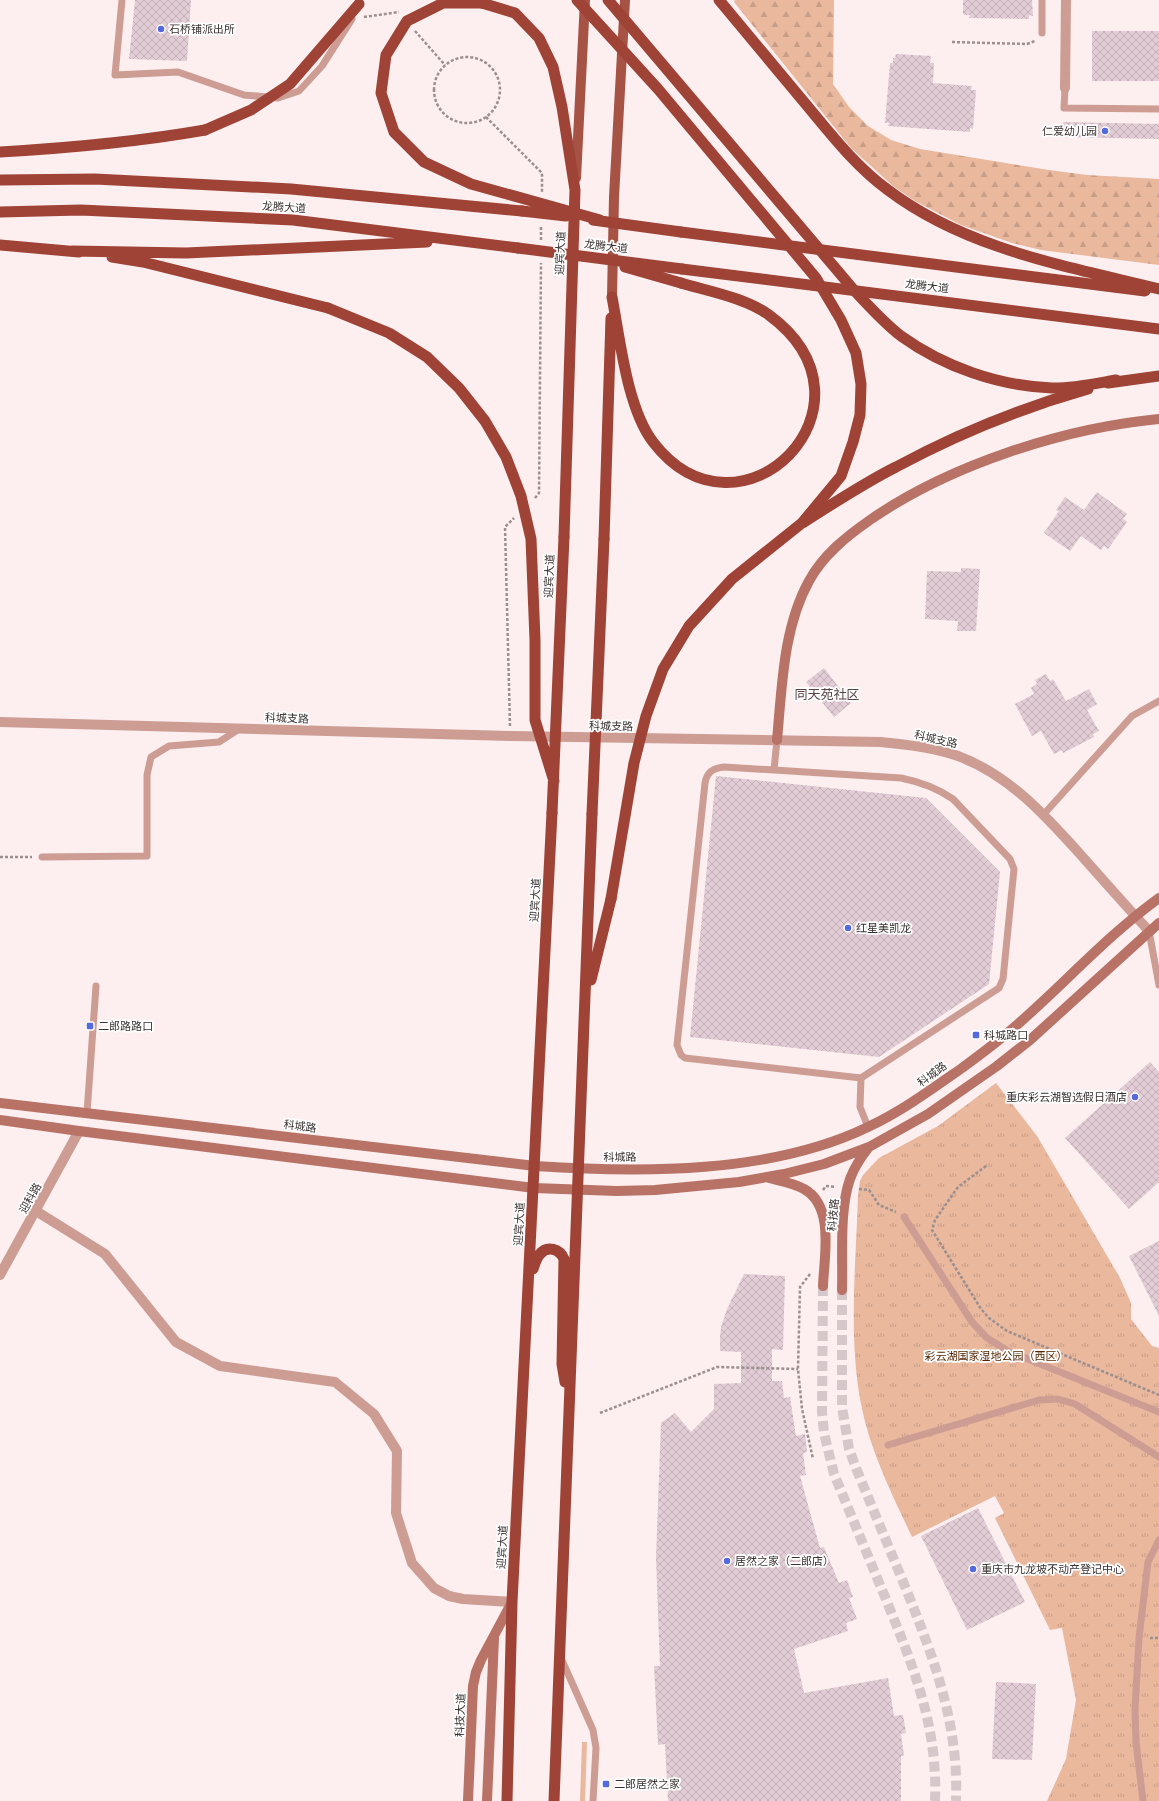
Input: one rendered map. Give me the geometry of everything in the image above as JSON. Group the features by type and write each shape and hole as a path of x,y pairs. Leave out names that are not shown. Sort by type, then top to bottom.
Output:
{"highway":[{"path":"577,0 658,89 816,278 841,320 856,353 861,384 860,415 853,442 841,476 802,523"},
{"path":"608,0 853,289 880,318 901,336 967,372 1010,382 1053,388 1159,376"},
{"path":"719,0 845,151 887,190 933,219 982,241 1040,259 1159,289"},
{"path":"0,152 152,140 205,130 251,110 290,84 362,1"},
{"path":"575,190 562,106 555,73 539,38 515,13 482,3 443,3 407,22 386,55 381,93 394,132 424,162 471,184 600,220"},
{"name":"龙腾大道","path":"0,180 95,179 291,189 522,211 1159,293"},
{"name":"迎宾大道","path":"506,1801 512,1602 530,1279 554,781 564,538 575,190"},
{"name":"龙腾大道","path":"0,212 81,210 293,220 1159,328"},
{"path":"0,245 72,251 186,253 458,240"},
{"path":"72,251 143,262 328,308 389,333 427,357 459,388 485,421 506,457 521,496 531,539 535,640 535,720 554,781"},
{"path":"587,257 746,303 768,314 791,333 805,352 813,374 814,398 810,424 800,444 784,460 767,473 742,481 715,482 691,475 670,461 652,441 636,412 628,380 612,297"},
{"path":"554,1801 604,539 612,297"},
{"path":"585,1002 611,899 634,763 646,716 663,669 689,626 732,579 802,523 895,467 1005,416 1046,401 1116,380"},
{"path":"530,1279 536,1260 542,1252 545,1250 555,1250 562,1255 565,1263 562,1364 569,1406"}],"main road":[{"name":"迎宾大道","path":"575,190 585,0"},
{"path":"612,297 614,197 625,0"},
{"path":"777,740 782,677 786,651 794,620 809,581 821,562 838,544 883,511 911,495 943,478 983,462 1035,444 1080,433 1159,419"},
{"name":"科城路","path":"0,1103 535,1166 579,1169 692,1168 742,1163 813,1148 868,1127 920,1098 1017,1025 1135,916 1159,898"},
{"path":"0,1120 534,1188 578,1190 655,1190 765,1178 824,1164 868,1147 928,1114 997,1066 1030,1040 1159,923"},
{"name":"科技路","path":"842,1290 844,1223 848,1188 854,1170 868,1147"},
{"path":"765,1178 804,1188 820,1205 824,1218 825,1231 823,1286"},
{"name":"科技大道","path":"468,1801 473,1686 476,1672 494,1634 512,1602"},
{"name":"科技大道","path":"487,1801 494,1634"}],"street":[{"path":"1065,88 1066,0"},
{"name":"科城支路","path":"0,722 510,736 881,742 934,749 959,756 983,768 1005,781 1044,814 1149,931"},
{"name":"迎科路","path":"0,1275 80,1131"},
{"path":"36,1212 105,1254 176,1342 220,1366 335,1382 374,1414 397,1451 396,1514 412,1563 434,1588 449,1596 463,1599 512,1602"}],"lane":[{"path":"122,0 115,75 178,72 244,95 278,98 300,91 322,66 352,19"},
{"path":"1042,0 1042,32"},
{"path":"1065,88 1064,108 1159,109"},
{"path":"1044,814 1132,716 1159,701"},
{"path":"42,857 147,856 148,775 151,757 168,746 220,742 240,729"},
{"path":"774,770 777,740"},
{"path":"724,767 901,778 924,783 944,793 953,800 1010,859 1014,869 1003,978 999,988 861,1078 685,1058 678,1050 677,1045 706,776 710,771 716,768 724,767"},
{"path":"1149,931 1159,985"},
{"path":"87,1113 96,986"},
{"path":"861,1078 860,1107 868,1127"},
{"path":"904,1217 972,1322 987,1338 1008,1351 1159,1412"},
{"path":"888,1445 1039,1400 1052,1399 1067,1401 1075,1404 1159,1457"},
{"path":"1143,1801 1136,1742 1135,1710 1138,1638 1148,1562 1150,1554 1159,1540"},
{"path":"560,1655 593,1730 596,1748 593,1801"}],"path":[{"path":"952,42 1027,44 1039,39 1042,32"},
{"path":"465,57 476,58 493,70 498,79 500,90 499,100 494,110 486,117 476,122 465,123 454,121 444,115 437,106 434,95 434,84 438,73 445,65 454,59 465,57"},
{"path":"486,117 542,173 542,197"},
{"path":"541,220 541,243"},
{"path":"529,503 539,493 541,259"},
{"path":"510,736 505,527 515,518"},
{"path":"0,857 42,857"},
{"path":"986,1166 958,1187 935,1220 932,1230 981,1309 989,1318 1007,1331 1159,1395"},
{"path":"818,1194 826,1186 841,1188"},
{"path":"854,1189 870,1190 880,1205 900,1213 904,1217"},
{"path":"811,1268 810,1275 800,1287 798,1369 802,1409 814,1459"},
{"path":"600,1413 716,1367 798,1369"}],"green space":[{"path":"735,0 834,0 833,84 849,107 868,126 891,140 920,149 1049,170 1087,175 1159,179 1159,265 1041,250 1012,243 961,225 915,201 893,186 851,148 734,2"},
{"name":"彩云湖国家湿地公园（西区）","path":"996,1083 1037,1136 1120,1278 1131,1303 1131,1319 1152,1346 1159,1348 1159,1801 1047,1801 1066,1759 1076,1700 1062,1628 1050,1630 995,1518 1004,1513 995,1496 912,1537 882,1472 870,1439 861,1404 857,1378 854,1326 858,1195 860,1181 863,1175 879,1158 938,1126"},
{"path":"582,1742 587,1742 585,1801 580,1801"}],"building":[{"name":"石桥铺派出所","path":"135,0 191,0 187,61 129,59"},
{"path":"963,0 1032,0 1033,16 1029,15 1029,19 969,18 970,15 964,15 963,13"},
{"path":"1092,31 1159,31 1159,81 1092,81"},
{"path":"896,54 931,56 930,63 934,63 933,83 972,86 971,90 976,90 973,129 970,128 970,132 888,126 889,123 885,123 890,63 893,63 893,58 895,58"},
{"path":"1063,122 1159,124 1159,139 1063,137"},
{"path":"1097,492 1127,514 1123,519 1127,522 1108,549 1104,546 1101,550 1081,536 1070,551 1044,533 1059,511 1056,510 1065,497 1084,510"},
{"path":"961,568 980,569 976,631 957,631 958,621 925,619 927,571 961,572"},
{"path":"824,668 851,703 834,717 806,682"},
{"path":"1046,674 1050,681 1053,679 1066,701 1089,689 1097,704 1087,710 1099,731 1093,734 1094,737 1063,753 1062,750 1054,754 1041,731 1032,736 1015,704 1034,694 1031,688 1037,684 1035,680"},
{"name":"红星美凯龙","path":"716,776 926,798 1000,872 989,984 879,1057 690,1037"},
{"path":"1150,1062 1159,1072 1159,1182 1129,1209 1065,1138"},
{"path":"1159,1241 1159,1316 1129,1256"},
{"path":"744,1274 785,1276 783,1350 772,1349 772,1381 782,1381 784,1398 790,1397 796,1436 805,1434 807,1452 803,1453 806,1475 800,1476 820,1548 824,1547 839,1583 847,1580 853,1597 849,1598 857,1619 846,1623 848,1631 794,1649 804,1693 888,1678 894,1716 903,1715 906,1733 901,1734 904,1756 901,1756 901,1801 668,1801 665,1744 658,1745 654,1666 660,1666 656,1558 661,1423 675,1413 691,1432 714,1409 714,1384 741,1383 741,1352 720,1351 720,1337 721,1327 727,1309"},
{"name":"重庆市九龙坡不动产登记中心","path":"978,1508 1025,1602 967,1630 921,1536"},
{"path":"996,1682 1036,1684 1032,1760 992,1759"}],"tunnel":[{"path":"823,1286 822,1412 824,1433 834,1474 905,1647 922,1696 932,1747 935,1773 935,1801"},
{"path":"842,1290 842,1407 849,1449 915,1611 934,1663 949,1717 956,1772 956,1801"}],"place":[{"name":"石桥铺派出所","path":"161,29"},
{"name":"仁爱幼儿园","path":"1105,131"},
{"name":"红星美凯龙","path":"848,928"},
{"name":"二郎路路口","path":"90,1026"},
{"name":"科城路口","path":"976,1035"},
{"name":"重庆彩云湖智选假日酒店","path":"1135,1097"},
{"name":"居然之家（二郎店）","path":"727,1561"},
{"name":"重庆市九龙坡不动产登记中心","path":"973,1569"},
{"name":"二郎居然之家","path":"606,1784"}],"district":[{"name":"同天苑社区","path":"827,694"}]}
